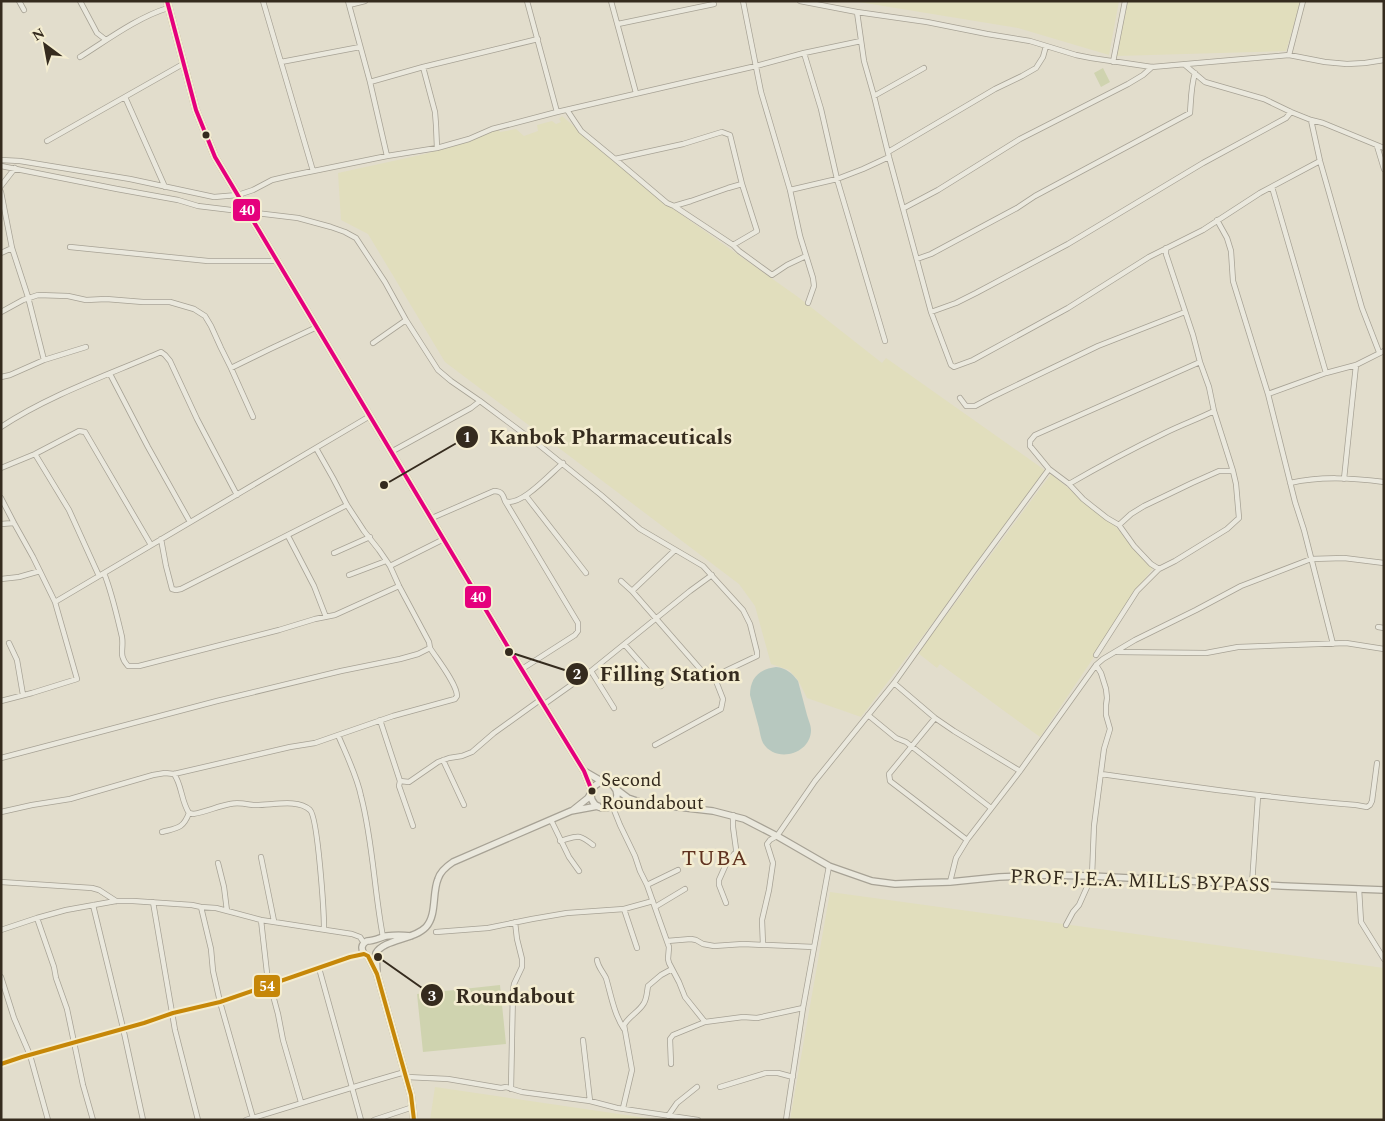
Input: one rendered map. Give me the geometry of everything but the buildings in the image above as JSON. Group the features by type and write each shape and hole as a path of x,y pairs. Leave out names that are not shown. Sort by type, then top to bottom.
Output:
{"street":[{"path":"19,1 24,10"},
{"path":"80,1 97,33 106,40"},
{"path":"263,1 313,171"},
{"path":"365,1 348,3 370,82 387,156"},
{"path":"527,1 557,112"},
{"path":"611,1 636,93"},
{"path":"743,1 761,92 790,190 814,286 808,303"},
{"path":"800,1 1030,41 1076,55 1152,67 1289,55 1347,64 1384,60"},
{"path":"1113,62 1126,1"},
{"path":"1289,55 1303,1"},
{"path":"80,57 167,4 196,110 215,157 584,771 592,792 592,800 602,808 608,808 614,804 643,803"},
{"path":"618,24 714,4"},
{"path":"857,12 864,61 931,312 951,365 954,367 973,360 1068,308 1150,257 1203,230 1272,187 1320,161"},
{"path":"370,82 423,66 538,39"},
{"path":"1,160 20,161 130,178 214,197 238,195 272,180 387,156 437,148 469,139 492,129 557,112 861,41"},
{"path":"790,190 837,179 863,169 996,88 1036,68 1043,57 1046,46"},
{"path":"281,62 360,47"},
{"path":"804,53 821,109 837,179 885,341"},
{"path":"47,141 183,64"},
{"path":"1185,65 1205,82 1264,99 1291,112 1384,148"},
{"path":"423,66 435,112 437,148"},
{"path":"904,208 938,190 1020,139 1128,84 1152,67"},
{"path":"874,96 924,68"},
{"path":"917,259 1017,208 1043,192 1190,113 1195,74"},
{"path":"125,96 165,187"},
{"path":"567,110 581,131 668,203 733,245 772,274 806,256"},
{"path":"931,312 956,303 1068,244 1203,163 1286,118 1291,112"},
{"path":"1268,394 1326,373 1356,365 1382,351 1362,308 1320,161 1311,120"},
{"path":"615,159 683,144 722,132 730,135 742,184 757,231 733,245"},
{"path":"1377,146 1384,169"},
{"path":"1,166 178,200 198,206 316,222 356,238 438,370 563,463 640,529 703,566 743,610 750,624 757,656 708,678 632,591 621,581"},
{"path":"1,186 15,168"},
{"path":"674,206 742,184"},
{"path":"1272,187 1326,373"},
{"path":"1,192 12,248 28,298 44,360"},
{"path":"1217,220 1227,238 1231,251 1234,281 1268,394 1332,644"},
{"path":"70,247 208,261 278,261"},
{"path":"1,253 12,248"},
{"path":"1096,655 1137,591 1159,569 1175,562 1226,529 1239,518 1233,471 1193,335 1166,254 1166,248"},
{"path":"1,312 38,295 68,296 86,300 106,298 143,302 170,302 194,309 205,316 211,326 253,417"},
{"path":"960,398 966,406 975,406 1098,346 1185,312"},
{"path":"373,343 406,320"},
{"path":"231,368 317,327"},
{"path":"1,377 10,376 44,360 86,346"},
{"path":"1,427 66,393 161,352 170,361 197,419 237,494"},
{"path":"1159,569 1150,564 1119,525 1107,518 1069,484 1049,470 1030,446 1030,441 1035,435 1200,362"},
{"path":"1344,478 1356,365"},
{"path":"110,374 190,522"},
{"path":"391,452 471,408 480,401"},
{"path":"1069,484 1112,459 1214,411"},
{"path":"55,602 370,416"},
{"path":"1,468 35,454 79,431 85,432 151,545"},
{"path":"1,812 70,799 153,775 174,774 315,743 380,720 455,699 458,696 454,685 430,648 429,642 398,586 390,566 347,506 316,448"},
{"path":"35,454 69,510 99,576"},
{"path":"505,501 510,504 526,496 563,463"},
{"path":"763,945 762,920 773,862 767,844 777,836 815,781 894,683 967,580 1049,470"},
{"path":"1119,525 1130,514 1144,506 1219,471 1233,471"},
{"path":"1290,483 1325,478 1384,482"},
{"path":"432,518 494,491 499,491 502,494 578,623 578,630 575,635 522,669"},
{"path":"526,496 586,573"},
{"path":"1,498 55,602 77,679 1,701"},
{"path":"161,539 172,589 176,590 347,506"},
{"path":"1,524 14,523"},
{"path":"288,536 314,586 326,617"},
{"path":"334,553 370,537"},
{"path":"390,566 444,539"},
{"path":"632,591 675,550"},
{"path":"950,882 956,858 967,840 1020,771 1096,665 1151,632 1241,586 1311,559 1344,558 1384,564"},
{"path":"349,575 386,560"},
{"path":"1,579 19,577 40,571"},
{"path":"104,573 111,592 122,639 123,660 128,666 139,666 209,649 326,617 398,586"},
{"path":"400,781 409,782 443,760 472,752 494,733 591,671 712,575"},
{"path":"9,643 17,660 23,695"},
{"path":"1115,652 1206,653 1238,647 1332,644 1360,645 1384,649"},
{"path":"624,645 662,686"},
{"path":"1,758 341,671 400,659 418,654 430,648"},
{"path":"1066,925 1079,905 1092,876 1094,826 1105,742 1110,729 1106,715 1106,690 1101,673 1096,665"},
{"path":"591,671 614,708"},
{"path":"655,745 721,709 723,699 714,676"},
{"path":"894,683 935,718 1020,771"},
{"path":"868,715 991,808"},
{"path":"935,718 889,774 888,778 967,840"},
{"path":"380,720 413,826"},
{"path":"338,735 361,794 370,834 377,905 383,937"},
{"path":"443,760 464,805"},
{"path":"1101,774 1234,791 1258,796 1367,807 1372,801 1377,763"},
{"path":"584,771 610,784 616,790 617,796 614,804 620,825 648,885 667,942 668,959 685,997 704,1022"},
{"path":"162,832 183,825 186,822 188,813 179,790 178,779 174,774"},
{"path":"365,950 371,956 393,942 404,940 425,928 430,921 438,879 444,869 453,862 571,811 588,798 597,784 603,782"},
{"name":"PROF. J.E.A. MILLS BYPASS","path":"616,790 628,798 643,803 732,815 752,822 829,866 872,881 895,884 950,882 999,876 1044,874 1384,890"},
{"path":"1252,884 1258,796"},
{"path":"188,813 201,813 237,803 265,805 287,803 304,806 310,810 313,816 317,843 324,904 324,928"},
{"path":"571,811 598,806"},
{"path":"726,903 719,880 727,862 736,852 732,815"},
{"path":"551,820 560,841 579,871"},
{"path":"560,841 577,836 584,838 593,845"},
{"path":"261,857 274,921"},
{"path":"218,863 227,911"},
{"path":"786,1120 803,1008 829,866"},
{"path":"648,885 678,870"},
{"path":"1,882 92,888 99,890 116,901"},
{"path":"655,907 685,889"},
{"path":"1358,890 1361,922 1384,959"},
{"path":"1,930 83,906 116,901 153,902 216,908 261,920 324,928 356,935 360,937 377,974 414,1106 414,1120"},
{"path":"436,932 488,928 567,913 624,909 653,901"},
{"path":"153,902 179,1047 198,1120"},
{"path":"93,906 143,1120"},
{"path":"201,908 211,949 213,971 220,1002 253,1118"},
{"path":"624,909 637,948"},
{"path":"37,918 67,1009 83,1085 93,1120"},
{"path":"261,920 267,972 283,1040 302,1102"},
{"path":"511,1089 513,990 522,967 515,922"},
{"path":"365,950 367,941 383,937 411,936"},
{"path":"667,942 696,940 703,944 714,946 743,944 814,947"},
{"path":"372,941 377,946 377,974"},
{"path":"1,1064 173,1013 220,1002 350,957 365,950"},
{"path":"597,960 605,976 617,1016 624,1029 632,1070 623,1108"},
{"path":"319,968 361,1120"},
{"path":"624,1029 627,1019 646,1001 648,986 672,968"},
{"path":"1,977 14,1018 30,1055 48,1120"},
{"path":"671,1064 670,1039 674,1035 704,1022 743,1017 757,1018 803,1008"},
{"path":"583,1040 590,1101"},
{"path":"720,1087 766,1073 778,1073 793,1077"},
{"path":"246,1120 351,1087 406,1075 590,1101 698,1120"},
{"path":"668,1116 677,1102 697,1086"},
{"path":"374,1120 414,1106"}],"shaded area":[{"path":"853,1 1119,1 1109,55 1018,28"},
{"path":"1128,1 1301,1 1286,51 1116,56"},
{"path":"562,116 665,203 798,297 882,363 886,358 1046,471 1000,535 861,717 807,698 798,680 789,670 771,664 755,606 739,584 445,362 368,234 341,220 338,173 425,154 498,129 500,132 516,129 524,136 538,131 537,125 552,121 556,124 561,122 559,119"},
{"path":"1051,474 1115,526 1153,568 1108,632 1094,657 1040,737 940,664 937,668 918,653"},
{"path":"776,667 788,671 798,681 811,726 809,738 805,745 792,753 776,753 763,743 750,695 750,689 757,675 760,672"},
{"path":"830,892 1384,968 1384,1120 790,1120"},
{"path":"435,1087 660,1120 430,1120"}],"green space":[{"path":"1103,68 1110,82 1101,87 1094,73"},
{"path":"500,985 506,1044 423,1052 417,994"}],"transit line":[{"name":"40","path":"167,1 196,110 215,157 584,771 592,791"},
{"name":"54","path":"1,1064 173,1013 220,1002 350,957 364,954 368,956 377,974 411,1095 414,1120"}],"place":[{"name":"Kanbok Pharmaceuticals","path":"384,485"},
{"name":"Filling Station","path":"509,652"},
{"name":"Second Roundabout","path":"592,791"},
{"name":"Roundabout","path":"378,957"}],"district":[{"name":"TUBA","path":"715,858"}]}
